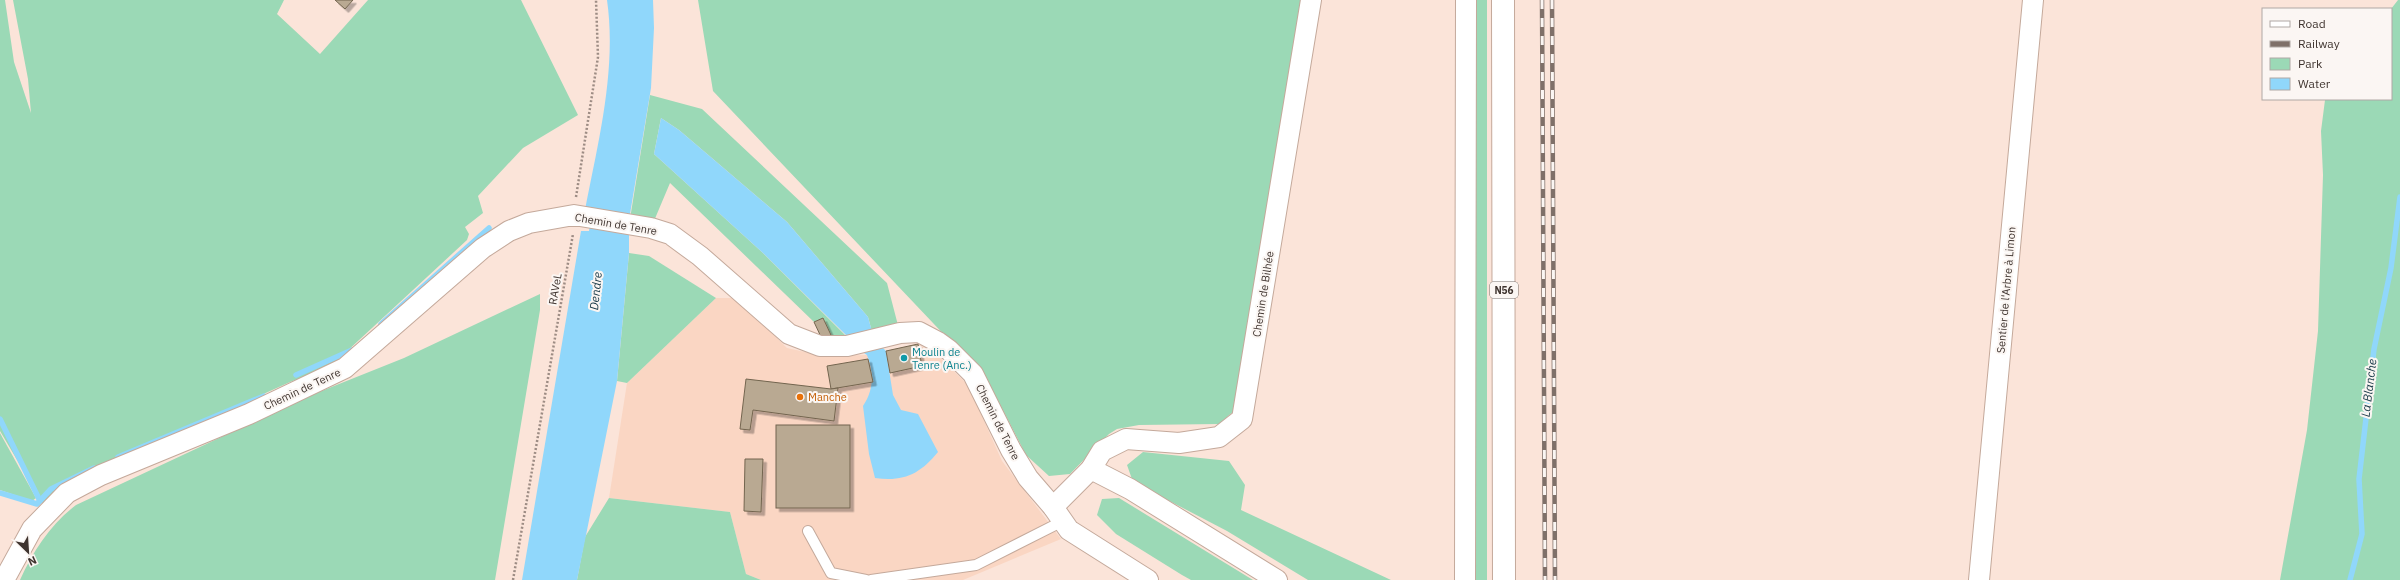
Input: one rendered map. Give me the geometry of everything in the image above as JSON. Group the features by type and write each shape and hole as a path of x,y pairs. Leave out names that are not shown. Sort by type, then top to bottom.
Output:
{"highway":[{"name":"N56","path":"1503,0 1504,580"}],"street":[{"name":"Chemin de Bilhée","path":"1091,469 1102,451 1126,439 1179,444 1219,437 1242,419 1311,0"},
{"path":"1465,580 1466,0"},
{"name":"Sentier de l'Arbre à Limon","path":"1979,580 2033,0"},
{"name":"Chemin de Tenre","path":"4,580 32,529 68,493 101,475 249,414 345,368 483,248 509,231 529,223 579,216 642,227 670,234 700,256 790,334 820,346 847,346 900,333 919,332 949,350 973,374 1011,450 1028,478 1058,514 1069,530 1148,580"},
{"path":"1058,514 1091,469 1130,489 1277,580"}],"lane":[{"path":"871,580 976,565 1058,514"},
{"path":"808,531 831,573 866,580"}],"path":[{"name":"RAVeL","path":"513,580 579,216 598,57 596,0"}],"shaded area":[{"path":"716,298 736,298 787,348 823,356 867,355 918,344 938,356 968,385 1002,461 1061,539 963,580 761,580 746,574 730,512 609,498 627,383"}],"green space":[{"path":"0,0 5,0 14,62 31,113 28,79 13,0 284,0 277,14 320,54 368,0 521,0 578,115 523,148 478,196 483,213 465,227 469,234 467,240 331,366 290,382 117,460 43,504 0,431"},
{"path":"698,0 1304,0 1235,410 1219,424 1139,425 1117,429 1109,434 1070,474 1049,476 1026,455 988,381 713,91"},
{"path":"1473,0 1487,0 1487,580 1473,580"},
{"path":"2398,0 2400,0 2400,580 2280,580 2307,430 2318,331 2323,175 2321,131 2325,100 2392,100 2392,8"},
{"path":"650,95 702,109 887,283 900,333 874,339 868,317 787,222 679,130 661,118 654,154 763,253 851,341 813,344 831,335 823,318 814,322 670,183 651,228 629,225"},
{"path":"629,253 649,256 716,298 627,383 617,381"},
{"path":"540,294 540,310 495,580 20,580 37,549 51,529 76,505 309,396 404,358"},
{"path":"0,433 36,498 32,501 0,490"},
{"path":"1143,452 1229,461 1245,485 1241,510 1391,580 1308,580 1227,531 1133,482 1127,465"},
{"path":"609,498 730,512 746,574 761,580 577,580 585,537"},
{"path":"1119,498 1253,580 1191,580 1182,575 1116,534 1097,515 1102,499"}],"water":[{"name":"Dendre","path":"607,0 653,0 654,28 651,88 629,220 629,253 617,381 577,580 522,580 581,231 589,231 592,212 585,210 605,106 608,79 610,52"},
{"path":"661,118 679,130 787,222 868,317 874,339 886,351 893,395 901,410 918,414 938,452 925,466 911,475 895,479 875,478 869,454 863,406 867,400 872,381 871,368 867,355 852,345 846,335 763,253 654,154"}],"building":[{"path":"335,0 353,0 345,9"},
{"path":"823,318 831,335 822,339 814,322"},
{"name":"Moulin de Tenre (Anc.)","path":"918,344 922,366 890,373 886,351"},
{"path":"868,359 873,382 831,389 827,366"},
{"path":"746,379 831,389 838,388 834,421 753,410 750,430 740,429"},
{"path":"776,425 850,425 850,508 776,508"},
{"path":"745,459 763,459 761,512 744,511"}],"waterway":[{"name":"La Blanche","path":"2350,580 2362,534 2359,479 2374,349 2391,268 2400,197"},
{"path":"381,324 489,228"},
{"path":"296,375 352,350"},
{"path":"118,457 264,396"},
{"path":"0,419 40,501"},
{"path":"0,493 37,504 51,489 94,468"}],"railway":[{"path":"1542,0 1545,580"},
{"path":"1552,0 1555,580"}],"place":[{"name":"Moulin de Tenre (Anc.)","path":"904,358"},
{"name":"Manche","path":"800,397"}]}
